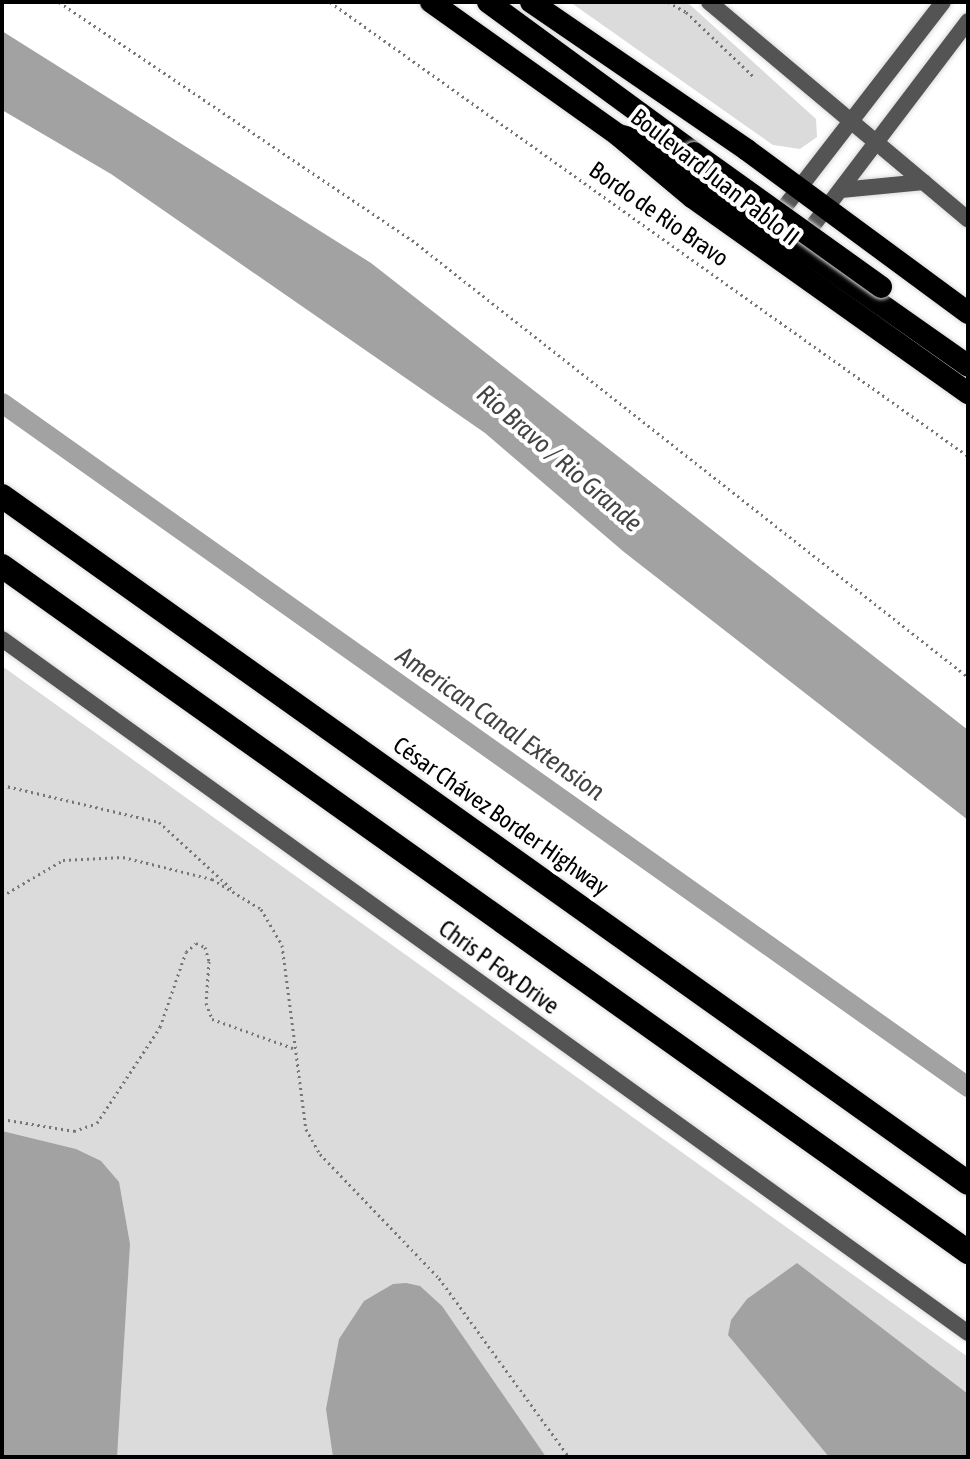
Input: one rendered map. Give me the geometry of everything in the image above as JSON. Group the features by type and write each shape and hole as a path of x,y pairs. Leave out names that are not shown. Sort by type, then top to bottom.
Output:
{"highway":[{"name":"Boulevard Juan Pablo II","path":"431,2 618,135 692,197 968,393"},
{"name":"Boulevard Juan Pablo II","path":"488,2 968,350"},
{"path":"531,2 747,150 968,313"},
{"path":"618,135 654,145 799,244 968,366"},
{"path":"719,188 738,191 748,181 747,150"},
{"path":"857,286 857,264 884,250"},
{"name":"César Chávez Border Highway","path":"2,496 968,1183"},
{"path":"2,566 968,1252"}],"street":[{"path":"709,2 968,219"},
{"path":"771,225 943,2"},
{"path":"799,244 968,21"},
{"path":"841,190 924,182"},
{"name":"Chris P Fox Drive","path":"2,639 968,1333"}],"path":[{"path":"59,2 412,240 968,677"},
{"name":"Bordo de Rio Bravo","path":"330,2 968,456"},
{"path":"668,2 686,12 755,78"},
{"path":"2,785 117,808 159,822 239,896"},
{"path":"2,896 63,860 123,857 212,879 261,909 282,945 306,1129 320,1154 439,1278 569,1457"},
{"path":"2,1119 74,1131 97,1123 160,1027 186,952 196,943 205,947 209,961 206,1003 212,1019 295,1049"}],"shaded area":[{"path":"570,2 687,2 816,119 817,137 800,149 773,145"},
{"path":"2,666 968,1357 968,1457 2,1457"}],"water":[{"name":"Río Bravo / Rio Grande","path":"2,31 371,263 968,730 968,820 624,552 485,433 111,174 2,110"},
{"path":"2,1131 76,1149 101,1161 119,1182 130,1244 117,1457 2,1457"},
{"path":"797,1263 968,1394 968,1457 829,1457 728,1335 731,1320 747,1299"},
{"path":"393,1284 420,1286 442,1306 546,1457 333,1457 326,1409 339,1339 364,1301"}],"waterway":[{"name":"American Canal Extension","path":"2,403 968,1087"}]}
